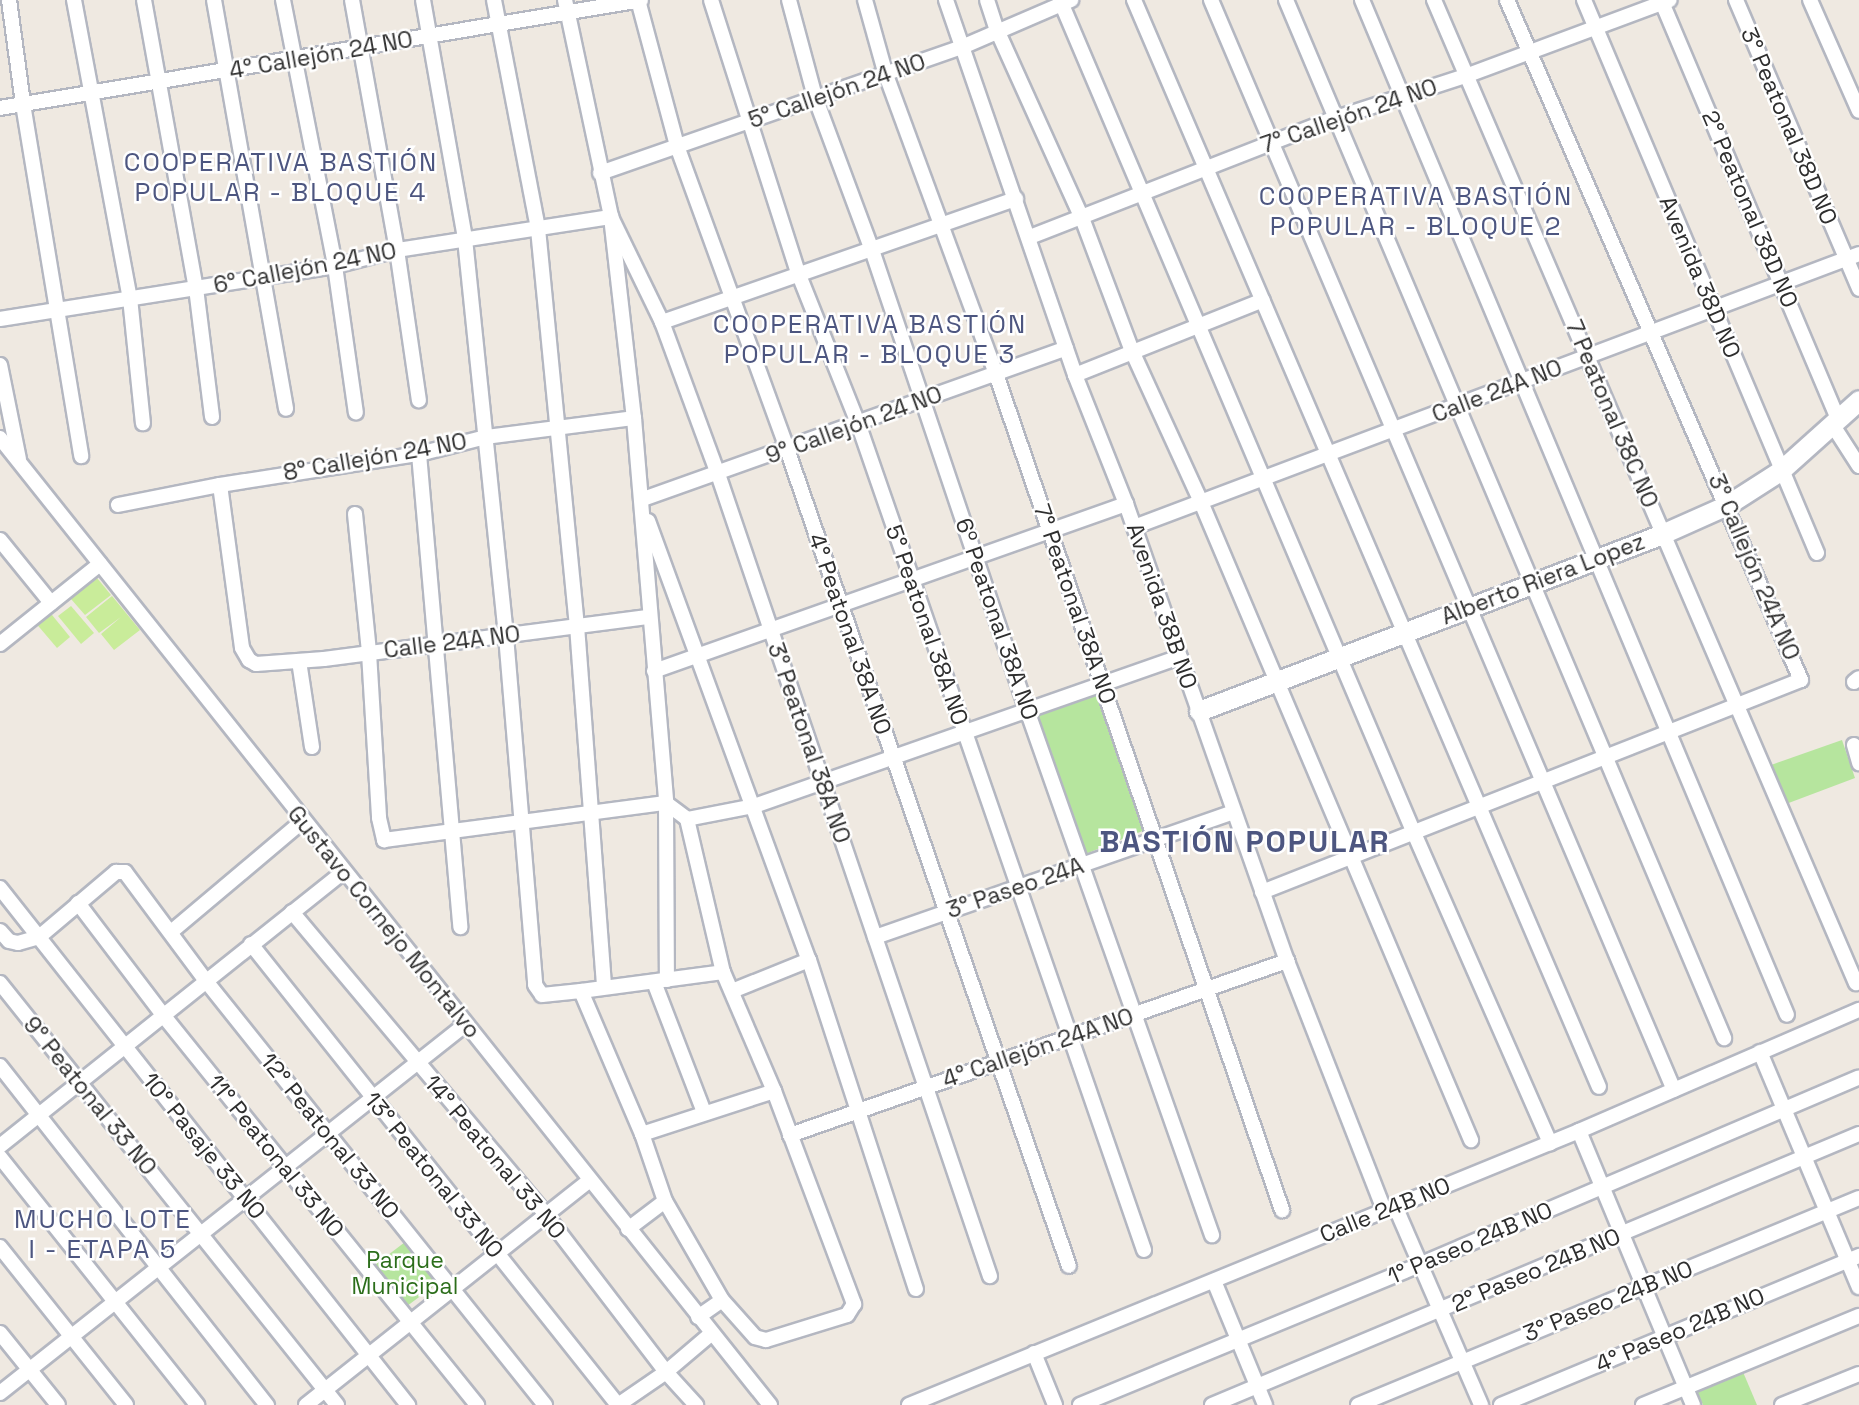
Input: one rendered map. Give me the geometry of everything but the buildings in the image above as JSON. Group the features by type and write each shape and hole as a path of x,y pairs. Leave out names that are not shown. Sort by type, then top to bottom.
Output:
{"main road":[{"name":"Alberto Riera Lopez","path":"1199,711 1662,534 1727,505 1780,471 1859,400"}],"street":[{"path":"9,0 23,104 81,456"},
{"path":"74,0 130,298 143,423"},
{"path":"144,0 196,288 212,417"},
{"path":"214,0 265,277 286,409"},
{"path":"283,0 335,266 356,413"},
{"path":"352,0 397,250 419,400"},
{"path":"423,0 465,239 506,636 535,985 542,995 723,972"},
{"path":"494,0 538,229 577,626 604,987"},
{"name":"4° Callejón 24 NO","path":"0,108 499,25 566,7 639,0"},
{"name":"4° Peatonal 38A NO","path":"639,0 677,146 787,449 1069,1266"},
{"name":"5° Peatonal 38A NO","path":"711,0 799,275 858,423 1144,1250"},
{"name":"6º Peatonal 38A NO","path":"789,0 815,97 872,250 1027,710 1212,1235"},
{"name":"7° Peatonal 38A NO","path":"865,0 886,75 940,228 996,374 1282,1210"},
{"name":"Avenida 38B NO","path":"946,0 1030,237 1075,374 1126,504 1287,961 1390,1208 1419,1265 1481,1405"},
{"path":"987,0 997,30 1082,218 1132,351 1201,502 1471,1140"},
{"path":"1134,0 1599,1087"},
{"path":"1211,0 1674,1090"},
{"path":"1286,0 1724,1038"},
{"path":"1362,0 1787,1015"},
{"name":"7 Peatonal 38C NO","path":"1434,0 1856,983"},
{"name":"3° Callejón 24A NO","path":"1262,892 1798,683 1801,676 1507,0"},
{"name":"Avenida 38D NO","path":"1584,0 1780,471 1817,553"},
{"name":"3° Peatonal 38D NO","path":"1736,0 1852,257 1859,289"},
{"path":"1810,0 1859,111"},
{"path":"1065,1 1339,657 1550,1143"},
{"name":"5° Callejón 24 NO","path":"600,173 962,47 1065,1"},
{"name":"7° Callejón 24 NO","path":"1030,237 1144,195 1271,142 1468,75 1665,1"},
{"name":"2° Peatonal 38D NO","path":"1665,1 1835,421 1859,466"},
{"name":"3° Peatonal 38A NO","path":"566,7 611,217 643,503 649,617 666,803 660,981"},
{"path":"662,322 940,228 1016,199"},
{"name":"3° Peatonal 38A NO","path":"611,217 662,322 718,474 990,1276"},
{"name":"6° Callejón 24 NO","path":"0,319 335,266 397,250 611,217"},
{"name":"Calle 24A NO","path":"1134,527 1852,257"},
{"path":"1075,374 1263,300"},
{"name":"9° Callejón 24 NO","path":"643,503 1066,348"},
{"path":"0,365 20,464"},
{"name":"8° Callejón 24 NO","path":"118,505 220,485 419,454 486,437 634,418"},
{"name":"Gustavo Cornejo Montalvo","path":"0,438 770,1405"},
{"path":"419,454 460,927"},
{"name":"Calle 24A NO","path":"220,485 242,649 256,664 369,653 649,617"},
{"path":"643,503 810,960 861,1110 916,1289"},
{"path":"654,671 1126,504"},
{"path":"355,514 369,653 379,818 384,840 520,820 666,803 687,819 723,972 774,1090 854,1304 847,1315 761,1340 722,1300 665,1201 642,1134 581,991"},
{"path":"0,540 51,603"},
{"path":"2,637 100,564"},
{"path":"687,819 754,806 1180,657"},
{"path":"299,661 312,747"},
{"path":"1854,746 1859,763"},
{"name":"3° Paseo 24A","path":"874,937 1234,812"},
{"path":"171,932 303,821"},
{"name":"12° Peatonal 33 NO","path":"78,903 116,872 125,872 206,981 545,1405"},
{"path":"0,1146 344,872"},
{"name":"10° Pasaje 33 NO","path":"1,892 408,1405"},
{"path":"0,931 9,941 19,943 39,937 78,903"},
{"name":"11° Peatonal 33 NO","path":"78,903 163,1015 477,1405"},
{"name":"14° Peatonal 33 NO","path":"292,912 546,1215 666,1372 696,1405"},
{"name":"13° Peatonal 33 NO","path":"251,944 618,1405"},
{"path":"732,991 810,960"},
{"name":"4° Callejón 24A NO","path":"790,1135 1287,961"},
{"path":"660,981 704,1112"},
{"name":"9° Peatonal 33 NO","path":"0,983 337,1405"},
{"name":"Calle 24B NO","path":"909,1405 1579,1131 1859,1010"},
{"path":"0,1393 466,1024"},
{"path":"1760,1052 1827,1211 1853,1258 1859,1287"},
{"path":"0,1066 267,1405"},
{"name":"1° Paseo 24B NO","path":"1080,1405 1602,1188 1859,1077"},
{"path":"642,1134 774,1090"},
{"path":"1579,1131 1693,1405"},
{"name":"2° Paseo 24B NO","path":"1213,1405 1859,1134"},
{"path":"0,1157 197,1405"},
{"path":"306,1405 590,1180"},
{"name":"3° Paseo 24B NO","path":"1358,1405 1859,1198"},
{"path":"628,1229 665,1201"},
{"path":"0,1247 127,1405"},
{"name":"4° Paseo 24B NO","path":"1501,1405 1853,1258"},
{"path":"1214,1280 1265,1405"},
{"path":"698,1317 722,1300"},
{"path":"1643,1405 1859,1316"},
{"path":"0,1333 58,1405"},
{"path":"618,1405 666,1372 712,1333"},
{"path":"1034,1353 1055,1405"},
{"path":"1782,1405 1859,1374"}],"green space":[{"path":"97,578 111,595 85,615 71,599"},
{"path":"112,596 140,630 114,650 101,634 121,617 99,633 86,617"},
{"path":"71,606 94,633 81,644 58,616"},
{"path":"48,610 70,637 57,648 34,621"},
{"path":"1099,691 1145,830 1083,855 1034,714"},
{"path":"1842,740 1855,778 1786,804 1771,765"},
{"name":"Parque Municipal","path":"409,1239 442,1280 403,1309 371,1268"},
{"path":"1743,1372 1757,1405 1703,1405 1697,1391"}],"district":[{"name":"COOPERATIVA BASTIÓN POPULAR - BLOQUE 4","path":"281,178"},
{"name":"COOPERATIVA BASTIÓN POPULAR - BLOQUE 2","path":"1416,212"},
{"name":"COOPERATIVA BASTIÓN POPULAR - BLOQUE 3","path":"870,340"},
{"name":"BASTIÓN POPULAR","path":"1245,842"},
{"name":"MUCHO LOTE I - ETAPA 5","path":"103,1235"}]}
